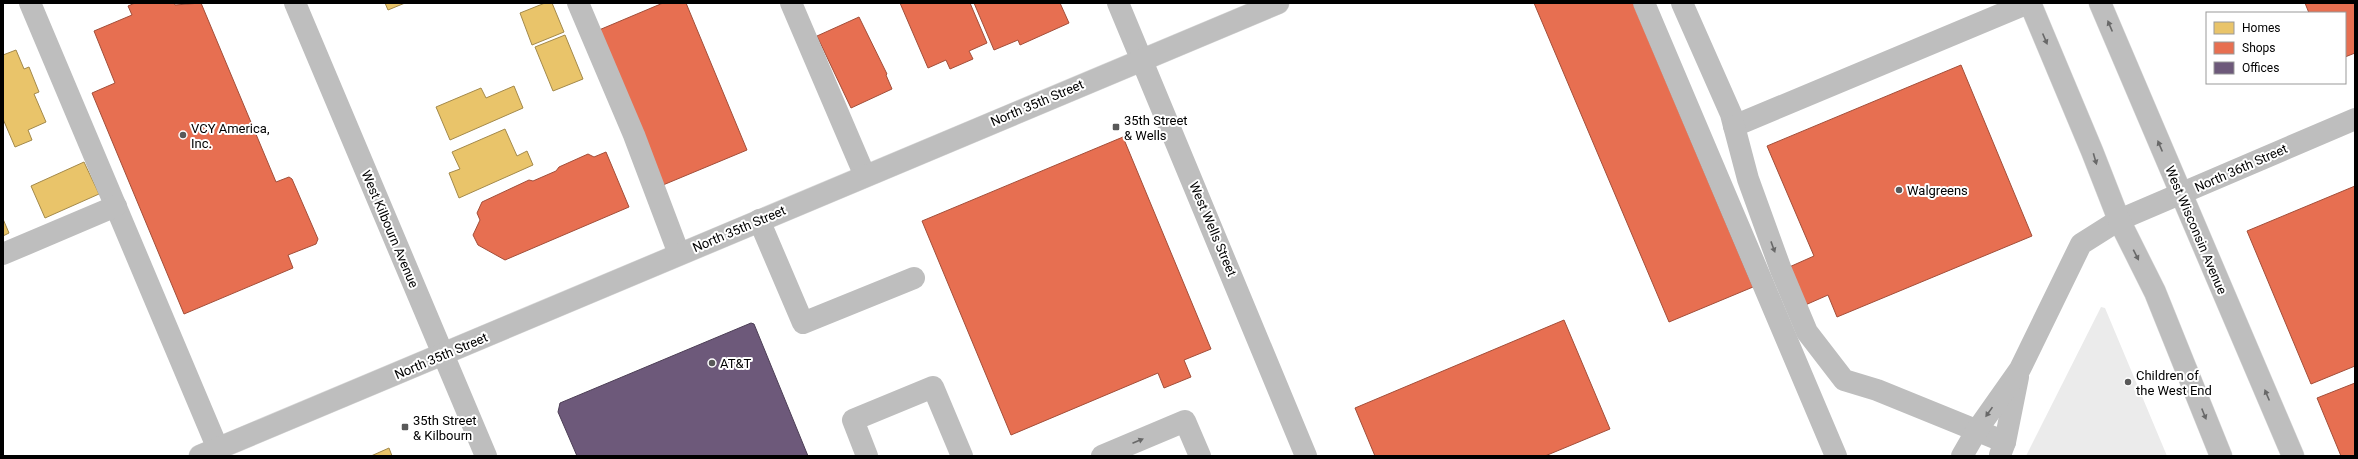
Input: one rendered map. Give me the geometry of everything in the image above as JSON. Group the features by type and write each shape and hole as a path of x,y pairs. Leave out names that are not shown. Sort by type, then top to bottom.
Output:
{"main road":[{"path":"30,3 116,206 209,452"},
{"name":"West Kilbourn Avenue","path":"294,3 442,356 486,456"},
{"path":"578,3 634,135 679,254"},
{"path":"791,3 865,176"},
{"name":"West Wells Street","path":"1118,3 1306,456"},
{"name":"North 35th Street","path":"209,452 442,356 759,220 1278,3"},
{"path":"1644,3 1836,456"},
{"path":"1682,3 1731,114 1748,179 1807,332 1844,380 1877,390 1977,430 2002,449 2020,369"},
{"path":"1734,126 2029,3 2092,151 2119,220 2155,292 2221,456"},
{"name":"West Wisconsin Avenue","path":"2100,3 2294,456"},
{"name":"North 36th Street","path":"2020,369 2081,244 2119,220 2355,119"},
{"path":"3,254 116,206"},
{"path":"759,220 803,323 914,278"},
{"path":"1962,456 1977,430 2020,369"},
{"path":"867,456 853,420 933,387 962,456"},
{"path":"1102,456 1185,421 1200,456"}],"shaded area":[{"path":"2101,307 2105,308 2167,456 2026,456"}],"building: Homes":[{"path":"385,3 405,3 388,10"},
{"path":"545,3 552,3 564,32 532,45 520,13"},
{"path":"565,35 583,79 553,91 535,47"},
{"path":"16,50 24,69 29,67 39,92 34,94 46,122 28,130 32,140 15,147 3,119 3,55"},
{"path":"514,86 523,108 450,140 436,107 481,88 486,98"},
{"path":"505,129 517,156 527,151 533,165 459,198 449,173 460,169 452,152"},
{"path":"84,162 99,194 45,218 31,186"},
{"path":"3,219 9,233 3,236"},
{"path":"389,448 392,456 371,456"}],"building: Shops":[{"name":"VCY America, Inc.","path":"135,3 174,3 175,5 201,3 276,182 289,177 292,179 318,239 316,244 288,255 293,268 184,314 92,93 115,83 94,31 132,15 128,6"},
{"path":"663,3 686,3 747,150 663,185 599,30"},
{"path":"900,3 970,3 987,43 969,51 973,59 950,69 946,60 928,68"},
{"path":"974,3 1060,3 1069,23 1020,45 1018,40 994,50"},
{"path":"1534,3 1633,3 1753,287 1669,322"},
{"path":"2305,3 2355,3 2355,53 2346,57 2346,12 2309,12"},
{"path":"859,17 887,74 886,75 892,89 851,108 817,36"},
{"name":"Walgreens","path":"1961,65 2032,236 1837,317 1828,295 1803,306 1787,268 1814,256 1767,146"},
{"path":"1123,137 1211,349 1184,360 1191,377 1164,388 1158,373 1011,435 922,221"},
{"path":"606,152 629,207 505,260 478,245 473,235 480,220 477,213 482,202 529,180 533,181 556,171 559,167 588,154 594,157"},
{"path":"2355,186 2355,366 2311,384 2247,231"},
{"path":"1564,320 1610,429 1545,456 1375,456 1355,408"},
{"path":"2355,383 2355,456 2341,456 2317,398"}],"building: Offices":[{"name":"AT&T","path":"751,323 754,324 808,456 577,456 558,412 560,403"}],"place":[{"name":"35th Street & Wells","path":"1116,127"},
{"name":"VCY America, Inc.","path":"183,135"},
{"name":"Walgreens","path":"1899,190"},
{"name":"AT&T","path":"712,363"},
{"name":"Children of the West End","path":"2128,382"},
{"name":"35th Street & Kilbourn","path":"405,427"}]}
